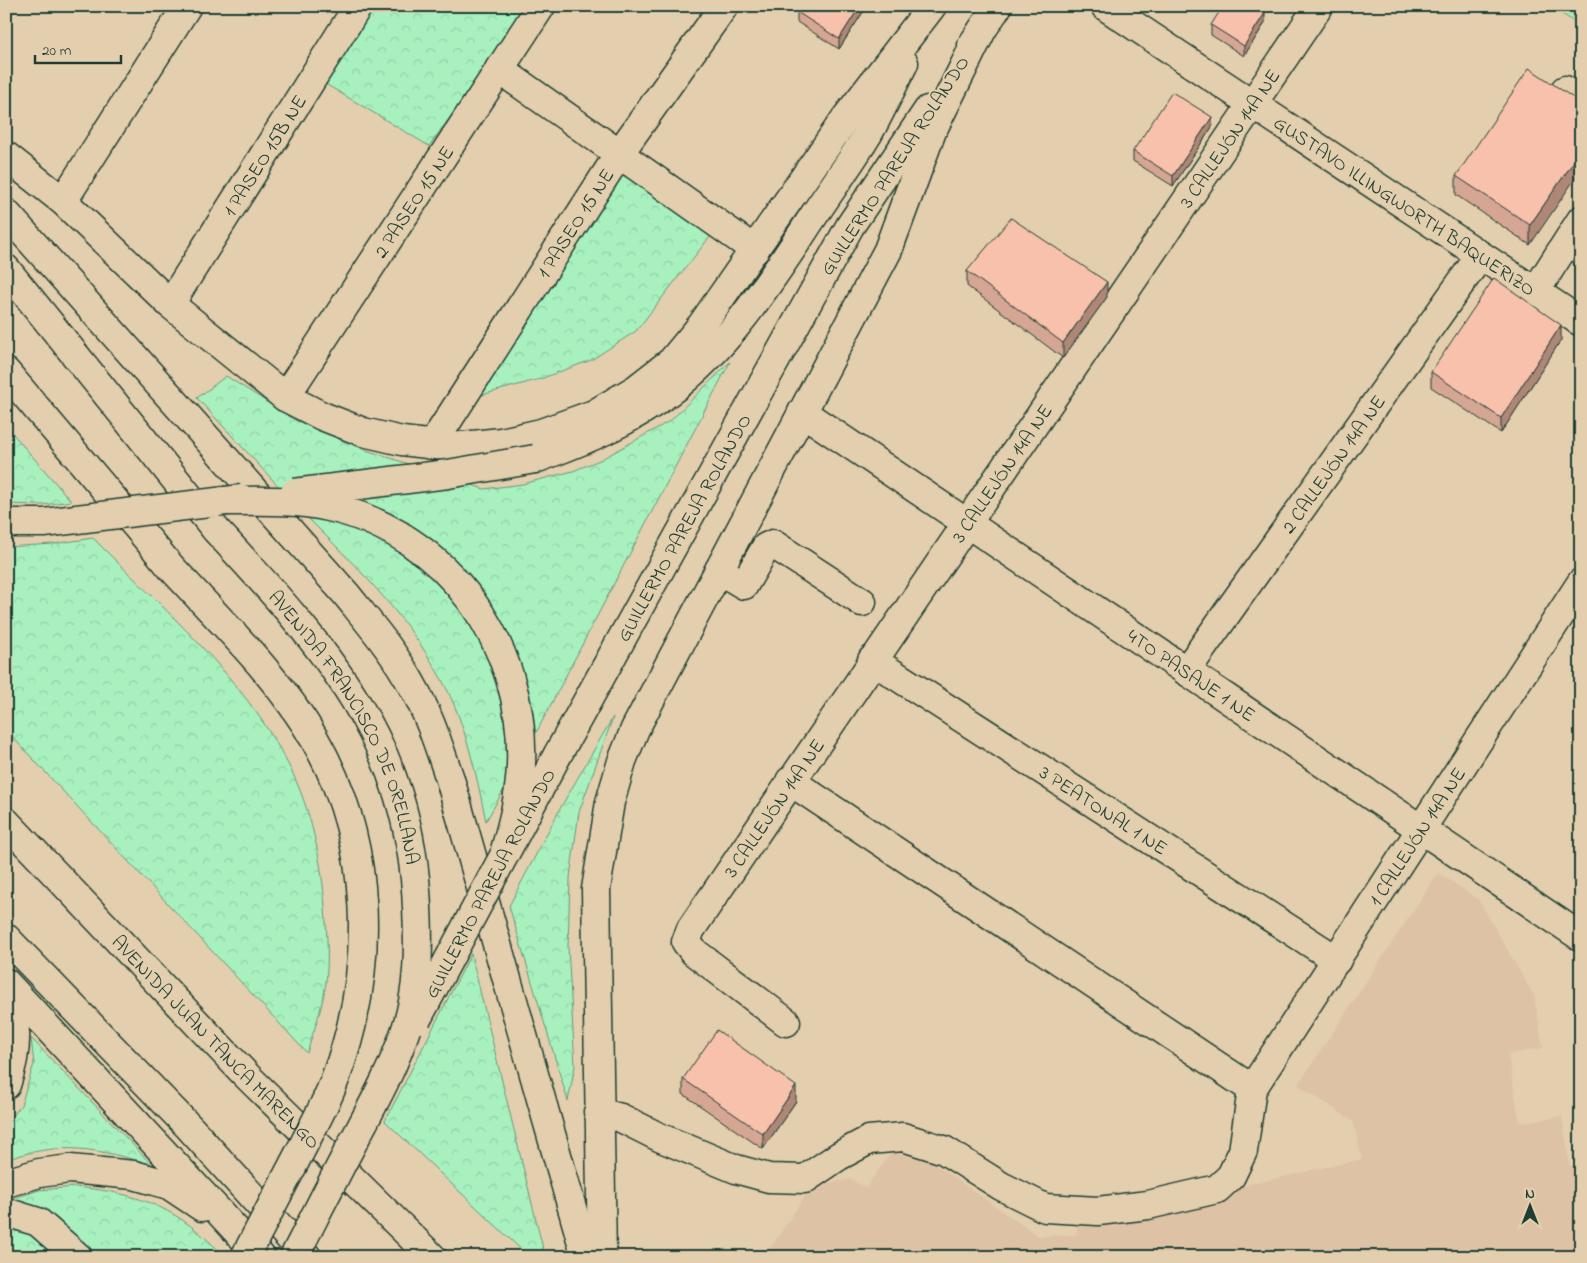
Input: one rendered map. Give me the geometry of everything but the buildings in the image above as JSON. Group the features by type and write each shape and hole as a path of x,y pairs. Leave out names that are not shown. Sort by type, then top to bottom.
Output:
{"main road":[{"path":"63,201 187,6"},
{"name":"1 PASEO 15B NE","path":"170,304 358,6"},
{"name":"2 PASEO 15 NE","path":"285,397 499,68 542,6"},
{"name":"1 PASEO 15 NE","path":"432,444 619,154 724,6"},
{"path":"6,156 63,201 170,304 285,397 322,416 363,432 402,441 453,447 501,442 541,433 594,414 636,389 672,361 701,326 845,119 933,6"},
{"path":"6,523 44,523 448,474 535,459 590,439 645,409 674,389 744,318 868,134 933,6"},
{"name":"GUILLERMO PAREJA ROLANDO","path":"394,1064 505,850 850,226 998,6"},
{"name":"GUSTAVO ILLINGWORTH BAQUERIZO","path":"1104,6 1581,322"},
{"name":"3 CALLEJÓN 14A NE","path":"786,1022 694,952 686,942 691,929 872,660 1319,6"},
{"path":"602,1257 598,1112 596,889 610,802 622,761 635,729 888,250 932,130 982,30"},
{"path":"499,68 755,250"},
{"path":"6,213 346,594 384,641 413,686 434,731 450,779 586,1257"},
{"path":"1535,292 1581,220"},
{"name":"2 CALLEJÓN 14A NE","path":"1186,671 1480,256"},
{"name":"AVENIDA FRANCISCO DE ORELLANA","path":"6,268 216,530 285,606 339,674 367,718 384,755 399,797 410,840 416,881 418,962 414,998 394,1064 294,1257"},
{"name":"AVENIDA FRANCISCO DE ORELLANA","path":"6,372 170,566 267,673 315,740 332,774 356,848 362,886 364,935 362,973 356,1013 335,1082 245,1257"},
{"name":"4TO PASAJE 1 NE","path":"802,412 1581,937"},
{"path":"223,501 294,501 329,507 366,518 406,539 436,560 461,586 480,611 502,656 515,698 520,734 521,764 518,803 505,850"},
{"path":"719,570 744,585 766,547 773,544 862,602"},
{"name":"1 CALLEJÓN 14A NE","path":"1252,1089 1581,583"},
{"name":"3 PEATONAL 1 NE","path":"872,660 1337,960"},
{"path":"598,1112 621,1118 659,1137 736,1170 768,1178 804,1180 839,1156 869,1140 903,1136 944,1150 1001,1186 1045,1208 1098,1211 1148,1205 1217,1189 1231,1176 1243,1151 1252,1089 790,781"},
{"name":"AVENIDA JUAN TANCA MARENGO","path":"10,823 247,1076 432,1257"},
{"path":"6,938 190,1128 307,1257"},
{"path":"6,983 262,1257"},
{"path":"6,994 16,1024 13,1067 6,1085"},
{"path":"6,1183 39,1173 70,1169 134,1175 169,1185 236,1228"},
{"path":"6,1212 38,1222 78,1257"},
{"path":"280,1227 314,1257"}],"shaded area":[{"path":"1438,873 1478,899 1534,996 1543,1048 1508,1054 1520,1123 1562,1116 1570,1166 1581,1165 1581,1257 764,1257 812,1186 851,1179 866,1188 900,1140 1038,1236 1076,1235 1078,1223 1362,1159 1353,1121 1298,1085"}],"green space":[{"path":"368,6 532,6 429,146 319,80"},
{"path":"1551,6 1581,6 1581,27"},
{"path":"620,173 712,234 636,331 591,360 540,379 467,399"},
{"path":"730,362 537,731 486,821 469,749 458,714 442,680 415,637 400,616 367,578 298,508 197,398 226,376 295,420 366,450 484,489 523,484 573,471 602,459 670,421"},
{"path":"6,426 71,501 43,505 6,504"},
{"path":"93,538 173,617 225,673 249,703 270,734 297,783 309,817 318,854 327,942 325,988 320,1013 307,1053 6,730 6,547 53,544"},
{"path":"613,717 579,812 570,877 568,947 575,1066 568,1101 509,906 561,807"},
{"path":"471,954 545,1257 529,1257 385,1121"},
{"path":"31,1038 152,1165 97,1151 79,1149 44,1150 6,1160 6,1126 21,1105 34,1064"},
{"path":"75,1187 120,1194 158,1206 192,1227 225,1257 6,1257 6,1201 39,1190"}]}
